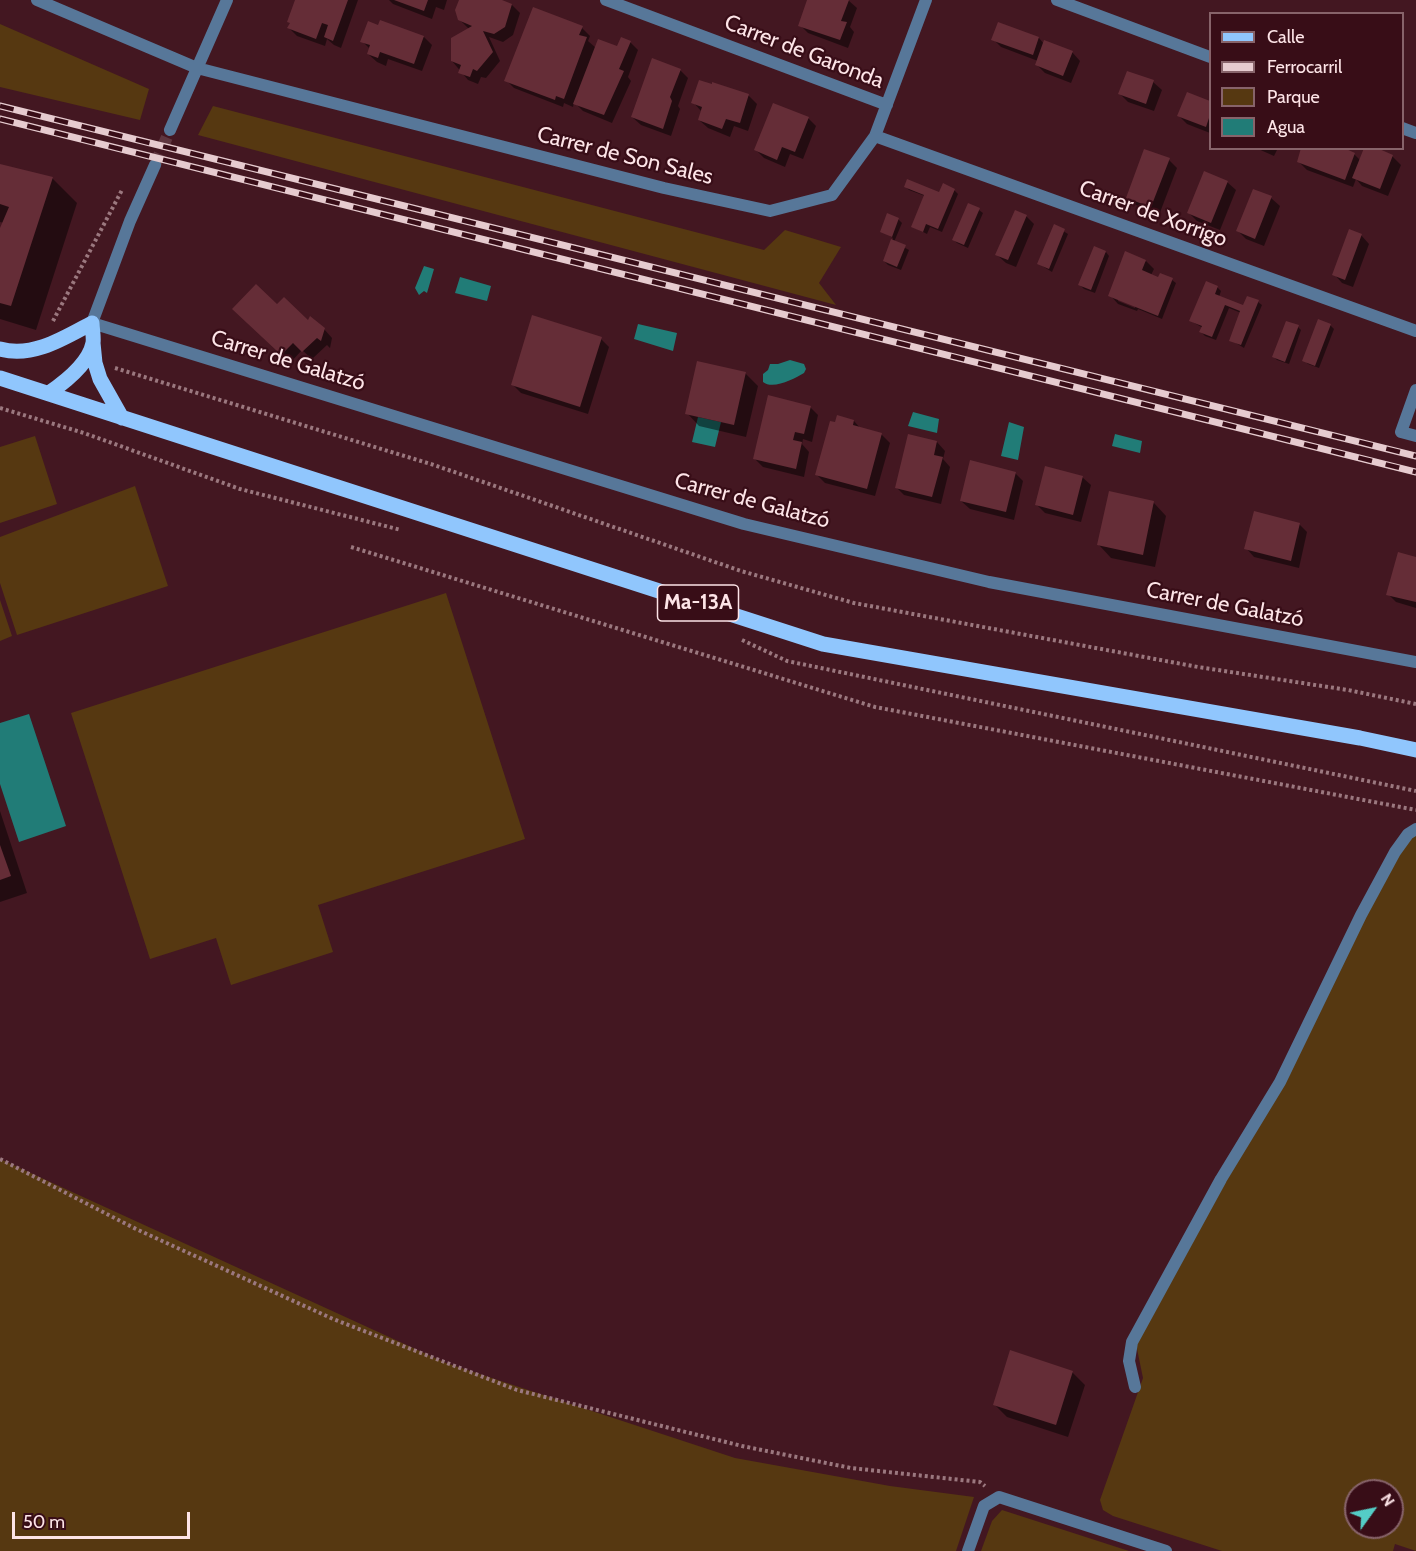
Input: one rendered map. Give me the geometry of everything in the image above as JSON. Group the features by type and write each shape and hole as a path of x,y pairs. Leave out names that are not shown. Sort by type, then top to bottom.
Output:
{"main road":[{"path":"0,349 9,351 38,348 58,342 92,323 100,379 122,418"},
{"path":"49,393 67,380 94,346"},
{"name":"Ma-13A","path":"0,378 823,644 1360,738 1416,750"}],"street":[{"name":"Carrer de Son Sales","path":"37,0 197,68 664,188 770,211 832,195 875,136 926,0"},
{"path":"170,130 227,0"},
{"name":"Carrer de Garonda","path":"606,0 886,105"},
{"path":"1057,0 1209,57"},
{"name":"Carrer de Xorrigo","path":"875,136 1416,331"},
{"path":"92,323 130,221 155,165"},
{"name":"Carrer de Galatzó","path":"92,323 744,524 989,582 1416,662"},
{"path":"1416,390 1401,432 1416,436"},
{"path":"1135,1387 1129,1361 1132,1342 1221,1179 1280,1082 1361,915 1395,852 1408,834 1416,828"},
{"path":"968,1551 984,1506 999,1497 1166,1551"}],"path":[{"path":"38,348 122,190"},
{"path":"94,346 117,369 434,465 741,571 854,603 1198,667 1348,690 1416,704"},
{"path":"351,547 875,707 1416,810"},
{"path":"0,1159 136,1229 333,1319 517,1390 742,1446 851,1468 980,1482 999,1497"}],"green space":[{"path":"0,24 149,89 140,120 0,87"},
{"path":"213,106 764,250 785,230 841,247 819,283 836,305 198,135"},
{"path":"35,436 57,504 0,523 0,447"},
{"path":"135,486 168,586 17,635 0,583 0,537"},
{"path":"446,593 525,839 318,905 333,952 231,985 216,938 150,959 71,713"},
{"path":"0,600 12,636 0,641"},
{"path":"1416,829 1416,1551 1395,1544 1393,1551 1222,1551 1113,1516 1103,1510 1100,1500 1143,1378 1136,1344 1408,834"},
{"path":"0,1159 446,1363 735,1458 890,1486 974,1497 956,1551 0,1551"},
{"path":"1002,1510 1129,1551 981,1551 992,1521"}],"water":[{"path":"424,266 434,269 427,293 424,291 419,295 415,288"},
{"path":"460,277 491,286 487,301 455,293"},
{"path":"638,324 677,333 673,351 634,339"},
{"path":"790,360 804,364 806,369 804,373 778,384 763,382 763,374 768,370 770,364"},
{"path":"913,412 939,419 937,433 908,426"},
{"path":"698,417 721,422 715,447 692,442"},
{"path":"1009,422 1024,427 1018,460 1001,456"},
{"path":"1115,434 1142,441 1140,453 1112,446"},
{"path":"29,714 66,826 19,842 0,784 0,723"}],"building":[{"path":"295,0 348,0 333,41 324,37 328,25 322,23 316,39 287,28"},
{"path":"394,0 428,0 424,11"},
{"path":"459,0 502,0 512,4 505,27 494,34 483,31 493,52 477,71 473,69 470,77 458,73 461,65 451,61 451,38 472,26 458,20 455,10"},
{"path":"807,0 849,0 841,21 847,22 840,40 798,26"},
{"path":"533,7 583,26 579,35 587,37 564,99 556,96 555,100 504,81"},
{"path":"380,20 424,36 414,64 380,52 378,58 367,54 370,45 360,42 368,21 378,25"},
{"path":"998,22 1039,37 1033,55 991,40"},
{"path":"621,37 631,41 619,69 624,71 604,115 573,104 598,39 617,46"},
{"path":"1044,40 1073,51 1063,76 1035,65"},
{"path":"652,58 681,69 670,97 672,101 663,129 631,117"},
{"path":"1127,71 1154,80 1146,104 1118,94"},
{"path":"699,80 749,94 740,123 726,119 722,129 698,120 702,107 691,103"},
{"path":"1187,92 1209,101 1209,118 1206,127 1177,116"},
{"path":"773,103 809,117 795,152 782,147 777,160 754,150"},
{"path":"1144,149 1170,158 1151,207 1126,198"},
{"path":"1300,150 1348,150 1355,153 1345,180 1297,162"},
{"path":"1363,150 1382,150 1393,155 1380,189 1352,178"},
{"path":"0,164 53,177 11,306 0,303 0,228 9,207 0,204"},
{"path":"1204,171 1228,181 1211,223 1187,213"},
{"path":"907,179 939,192 943,183 955,189 938,229 926,224 923,232 911,227 924,195 904,187"},
{"path":"1253,189 1272,196 1255,239 1236,231"},
{"path":"968,203 980,208 964,245 952,240"},
{"path":"1015,210 1027,215 1008,260 995,255"},
{"path":"887,213 899,218 892,237 880,232"},
{"path":"1054,224 1065,229 1049,269 1037,264"},
{"path":"1349,229 1362,234 1345,280 1332,275"},
{"path":"891,239 906,245 897,267 883,261"},
{"path":"1094,246 1106,251 1091,290 1078,285"},
{"path":"1125,251 1146,260 1142,270 1158,277 1160,273 1173,278 1158,316 1108,296"},
{"path":"1206,281 1218,286 1215,294 1243,305 1247,296 1259,300 1241,345 1229,341 1240,311 1225,305 1212,337 1199,332 1202,326 1189,321"},
{"path":"256,284 277,304 284,297 308,320 310,316 325,328 321,341 317,338 302,352 293,343 283,353 277,351 232,309"},
{"path":"532,315 602,337 580,407 511,385"},
{"path":"1318,319 1331,324 1315,366 1302,361"},
{"path":"1286,321 1299,325 1285,362 1272,357"},
{"path":"697,361 746,372 734,425 685,414"},
{"path":"768,395 811,406 804,434 795,432 793,440 802,442 796,469 753,459"},
{"path":"837,415 854,420 853,425 882,433 867,489 815,475 830,421 835,422"},
{"path":"908,434 937,441 934,455 943,457 932,497 895,488"},
{"path":"970,460 1016,472 1006,512 960,501"},
{"path":"1045,466 1083,476 1073,515 1035,505"},
{"path":"1109,491 1154,501 1143,555 1097,545"},
{"path":"1254,511 1300,523 1291,561 1244,549"},
{"path":"1398,552 1416,557 1416,602 1386,595"},
{"path":"0,845 11,876 0,880"},
{"path":"1010,1350 1073,1371 1056,1425 993,1405"}],"tunnel":[{"path":"155,165 170,130"}],"railway":[{"path":"0,106 1416,456"},
{"path":"0,119 1416,472"}]}
